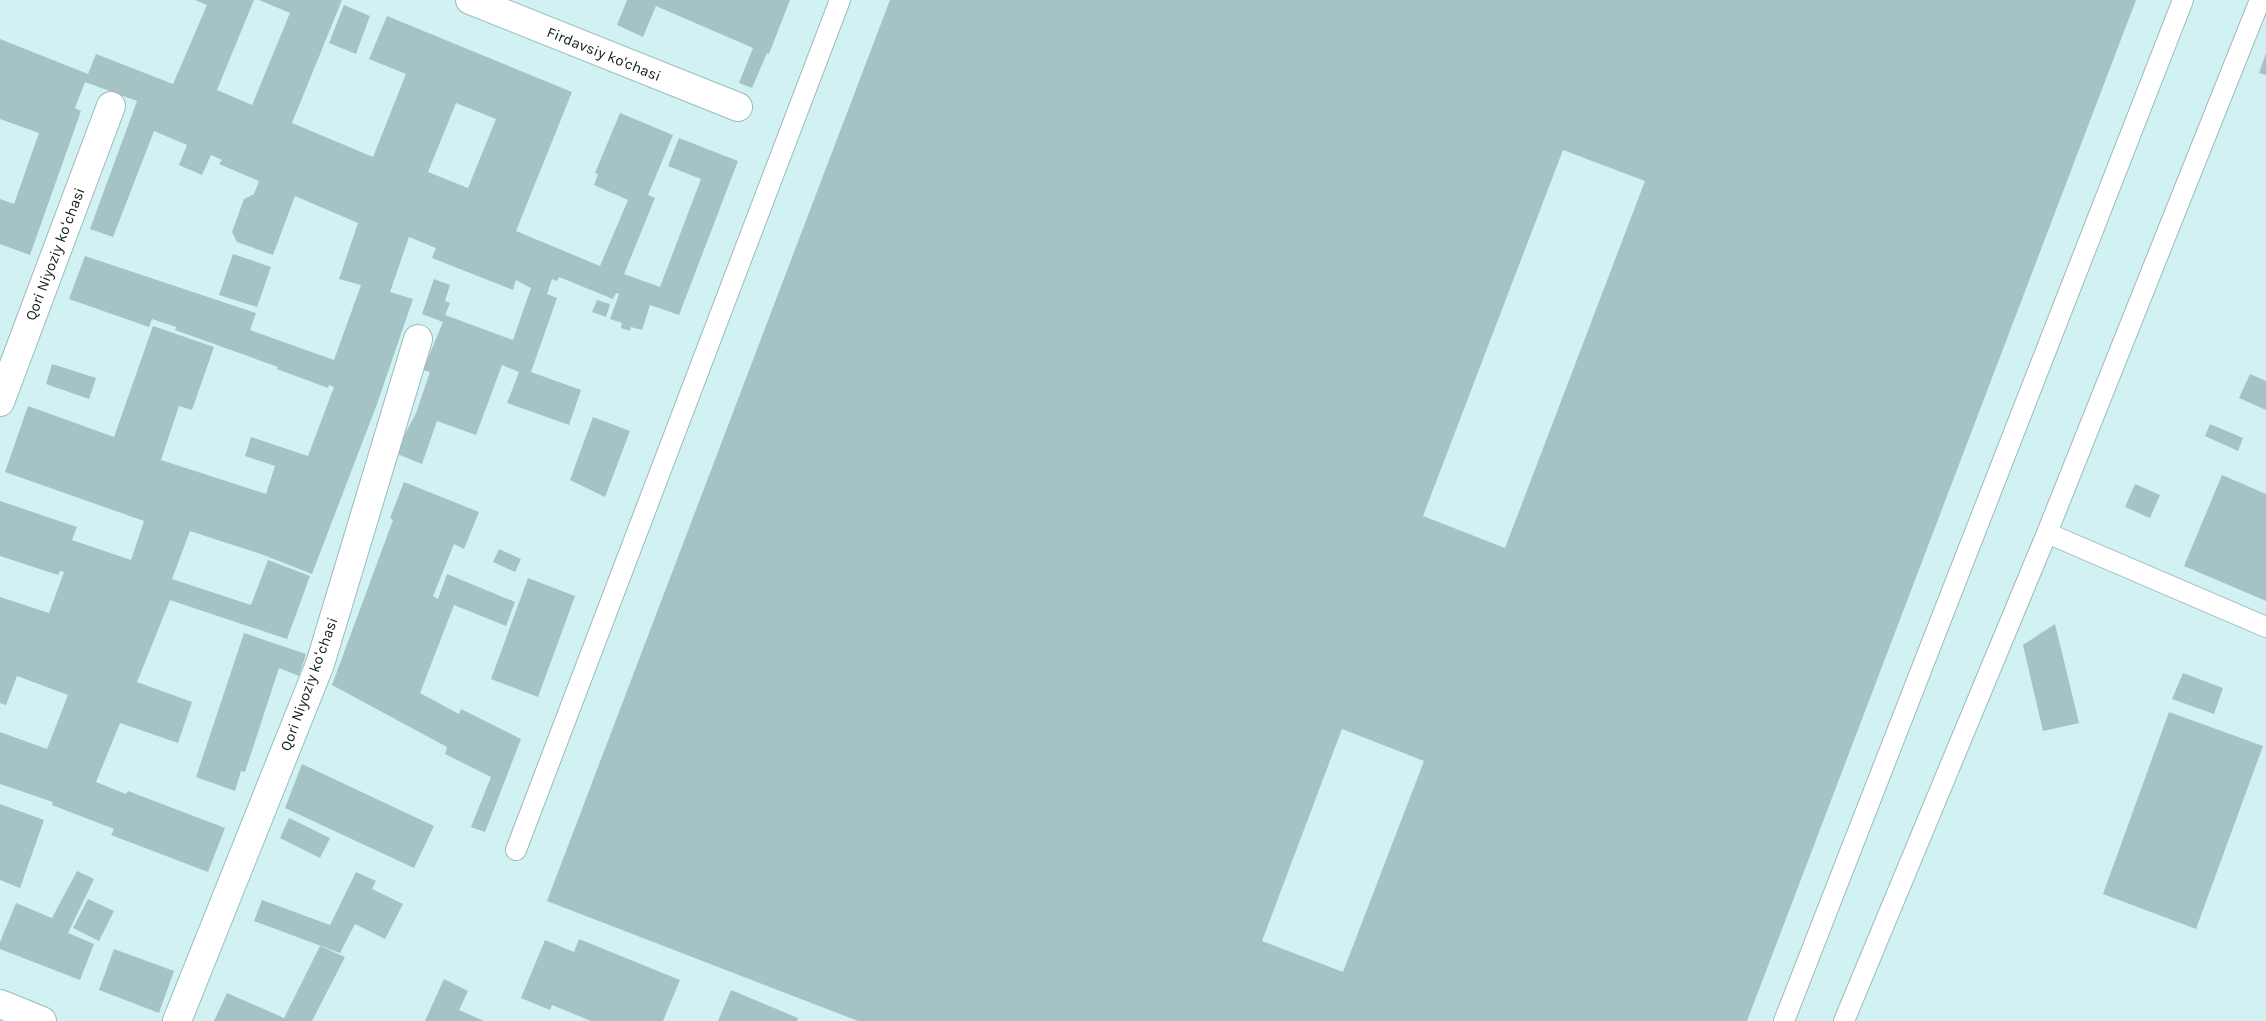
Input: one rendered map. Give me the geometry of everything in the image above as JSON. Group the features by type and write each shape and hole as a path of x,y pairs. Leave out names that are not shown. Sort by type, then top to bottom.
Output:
{"street":[{"name":"Firdavsiy ko'chasi","path":"470,0 738,108"},
{"name":"Qori Niyoziy koʻchasi","path":"0,402 111,106"},
{"name":"Qori Niyoziy koʻchasi","path":"177,1021 320,664 418,339"},
{"path":"0,1004 42,1021"}],"lane":[{"path":"516,850 840,0"},
{"path":"1784,1021 2183,0"},
{"path":"1844,1021 2047,533 2260,0"},
{"path":"2047,533 2266,627"}],"building":[{"path":"195,0 254,0 217,90 252,105 290,13 259,0 342,0 292,123 373,157 406,74 369,59 387,16 572,92 516,231 600,266 628,200 594,185 598,174 595,173 620,113 673,135 648,195 655,198 624,274 660,287 701,179 668,166 679,138 738,161 679,315 650,305 642,330 631,327 630,331 621,328 622,323 610,319 619,294 616,293 613,299 559,277 557,281 552,279 547,294 557,298 531,372 581,390 569,425 507,403 519,372 502,365 476,435 437,421 422,464 395,453 416,413 430,372 423,370 443,322 422,314 434,279 450,285 445,301 450,303 445,315 513,340 531,288 516,280 513,290 432,258 436,248 409,237 390,292 413,299 377,404 312,574 261,554 190,531 172,579 251,605 268,560 310,576 287,639 170,600 137,682 192,702 178,743 120,723 96,782 126,794 128,791 225,828 208,872 111,835 114,829 52,805 53,802 0,784 0,732 47,749 68,695 17,676 6,705 0,703 0,597 49,613 64,572 60,571 58,575 0,556 0,501 77,527 72,540 131,560 144,521 5,472 28,406 114,437 153,326 214,347 192,410 179,406 161,460 266,494 275,466 245,456 251,437 308,456 334,387 329,385 328,388 277,369 278,367 175,330 176,327 152,319 149,327 69,299 85,256 256,313 250,330 334,360 361,285 339,279 358,223 295,196 273,255 237,242 232,232 244,199 254,194 259,181 219,164 222,160 211,155 202,175 179,165 187,145 154,131 113,237 90,229 137,101 85,82 75,108 81,111 30,255 0,244 0,199 14,204 39,133 0,119 0,39 88,74 96,54 173,84 207,5","holes":["456,103 496,119 468,188 428,172"]},
{"path":"627,0 790,0 769,54 767,53 752,88 739,83 753,48 656,6 643,37 617,25"},
{"path":"890,0 2136,0 1747,1021 858,1021 547,901","holes":["1563,150 1645,181 1505,548 1423,516","1342,729 1424,761 1343,972 1262,941"]},
{"path":"344,5 370,16 356,54 329,43"},
{"path":"2266,53 2266,75 2259,73"},
{"path":"233,254 271,267 257,307 219,295"},
{"path":"597,300 610,304 606,317 592,312"},
{"path":"52,364 96,378 89,399 46,384"},
{"path":"2250,374 2266,381 2266,410 2239,398"},
{"path":"593,417 630,431 605,497 570,480"},
{"path":"2210,424 2243,438 2238,451 2205,436"},
{"path":"2222,475 2266,494 2266,601 2184,566"},
{"path":"404,482 479,512 464,549 454,544 433,596 438,599 447,574 515,602 506,626 454,605 420,693 459,714 461,709 521,739 485,832 471,827 491,777 445,754 447,747 332,685 393,520 390,518"},
{"path":"2135,484 2160,495 2150,518 2125,507"},
{"path":"499,549 521,559 515,572 493,562"},
{"path":"528,578 575,596 538,697 491,679"},
{"path":"2055,624 2079,723 2043,731 2023,645"},
{"path":"244,633 306,654 299,676 279,668 245,772 241,771 235,791 196,777"},
{"path":"2183,673 2223,688 2214,714 2172,699"},
{"path":"2169,712 2263,746 2196,929 2103,894"},
{"path":"302,764 434,826 414,868 285,808"},
{"path":"0,804 44,820 20,888 0,880"},
{"path":"289,818 330,838 320,858 280,838"},
{"path":"77,871 94,879 68,933 94,944 80,980 0,949 0,942 16,903 52,918"},
{"path":"356,872 376,881 372,889 403,904 385,939 355,924 340,953 254,921 262,900 330,925"},
{"path":"88,899 114,911 99,941 73,928"},
{"path":"579,939 680,980 663,1021 591,1021 552,1005 550,1010 521,998 545,940 574,952"},
{"path":"320,946 345,957 312,1021 214,1021 227,993 284,1018"},
{"path":"114,949 174,971 159,1013 99,990"},
{"path":"444,979 468,991 459,1010 484,1021 425,1021"},
{"path":"731,990 798,1018 797,1021 718,1021"}]}
